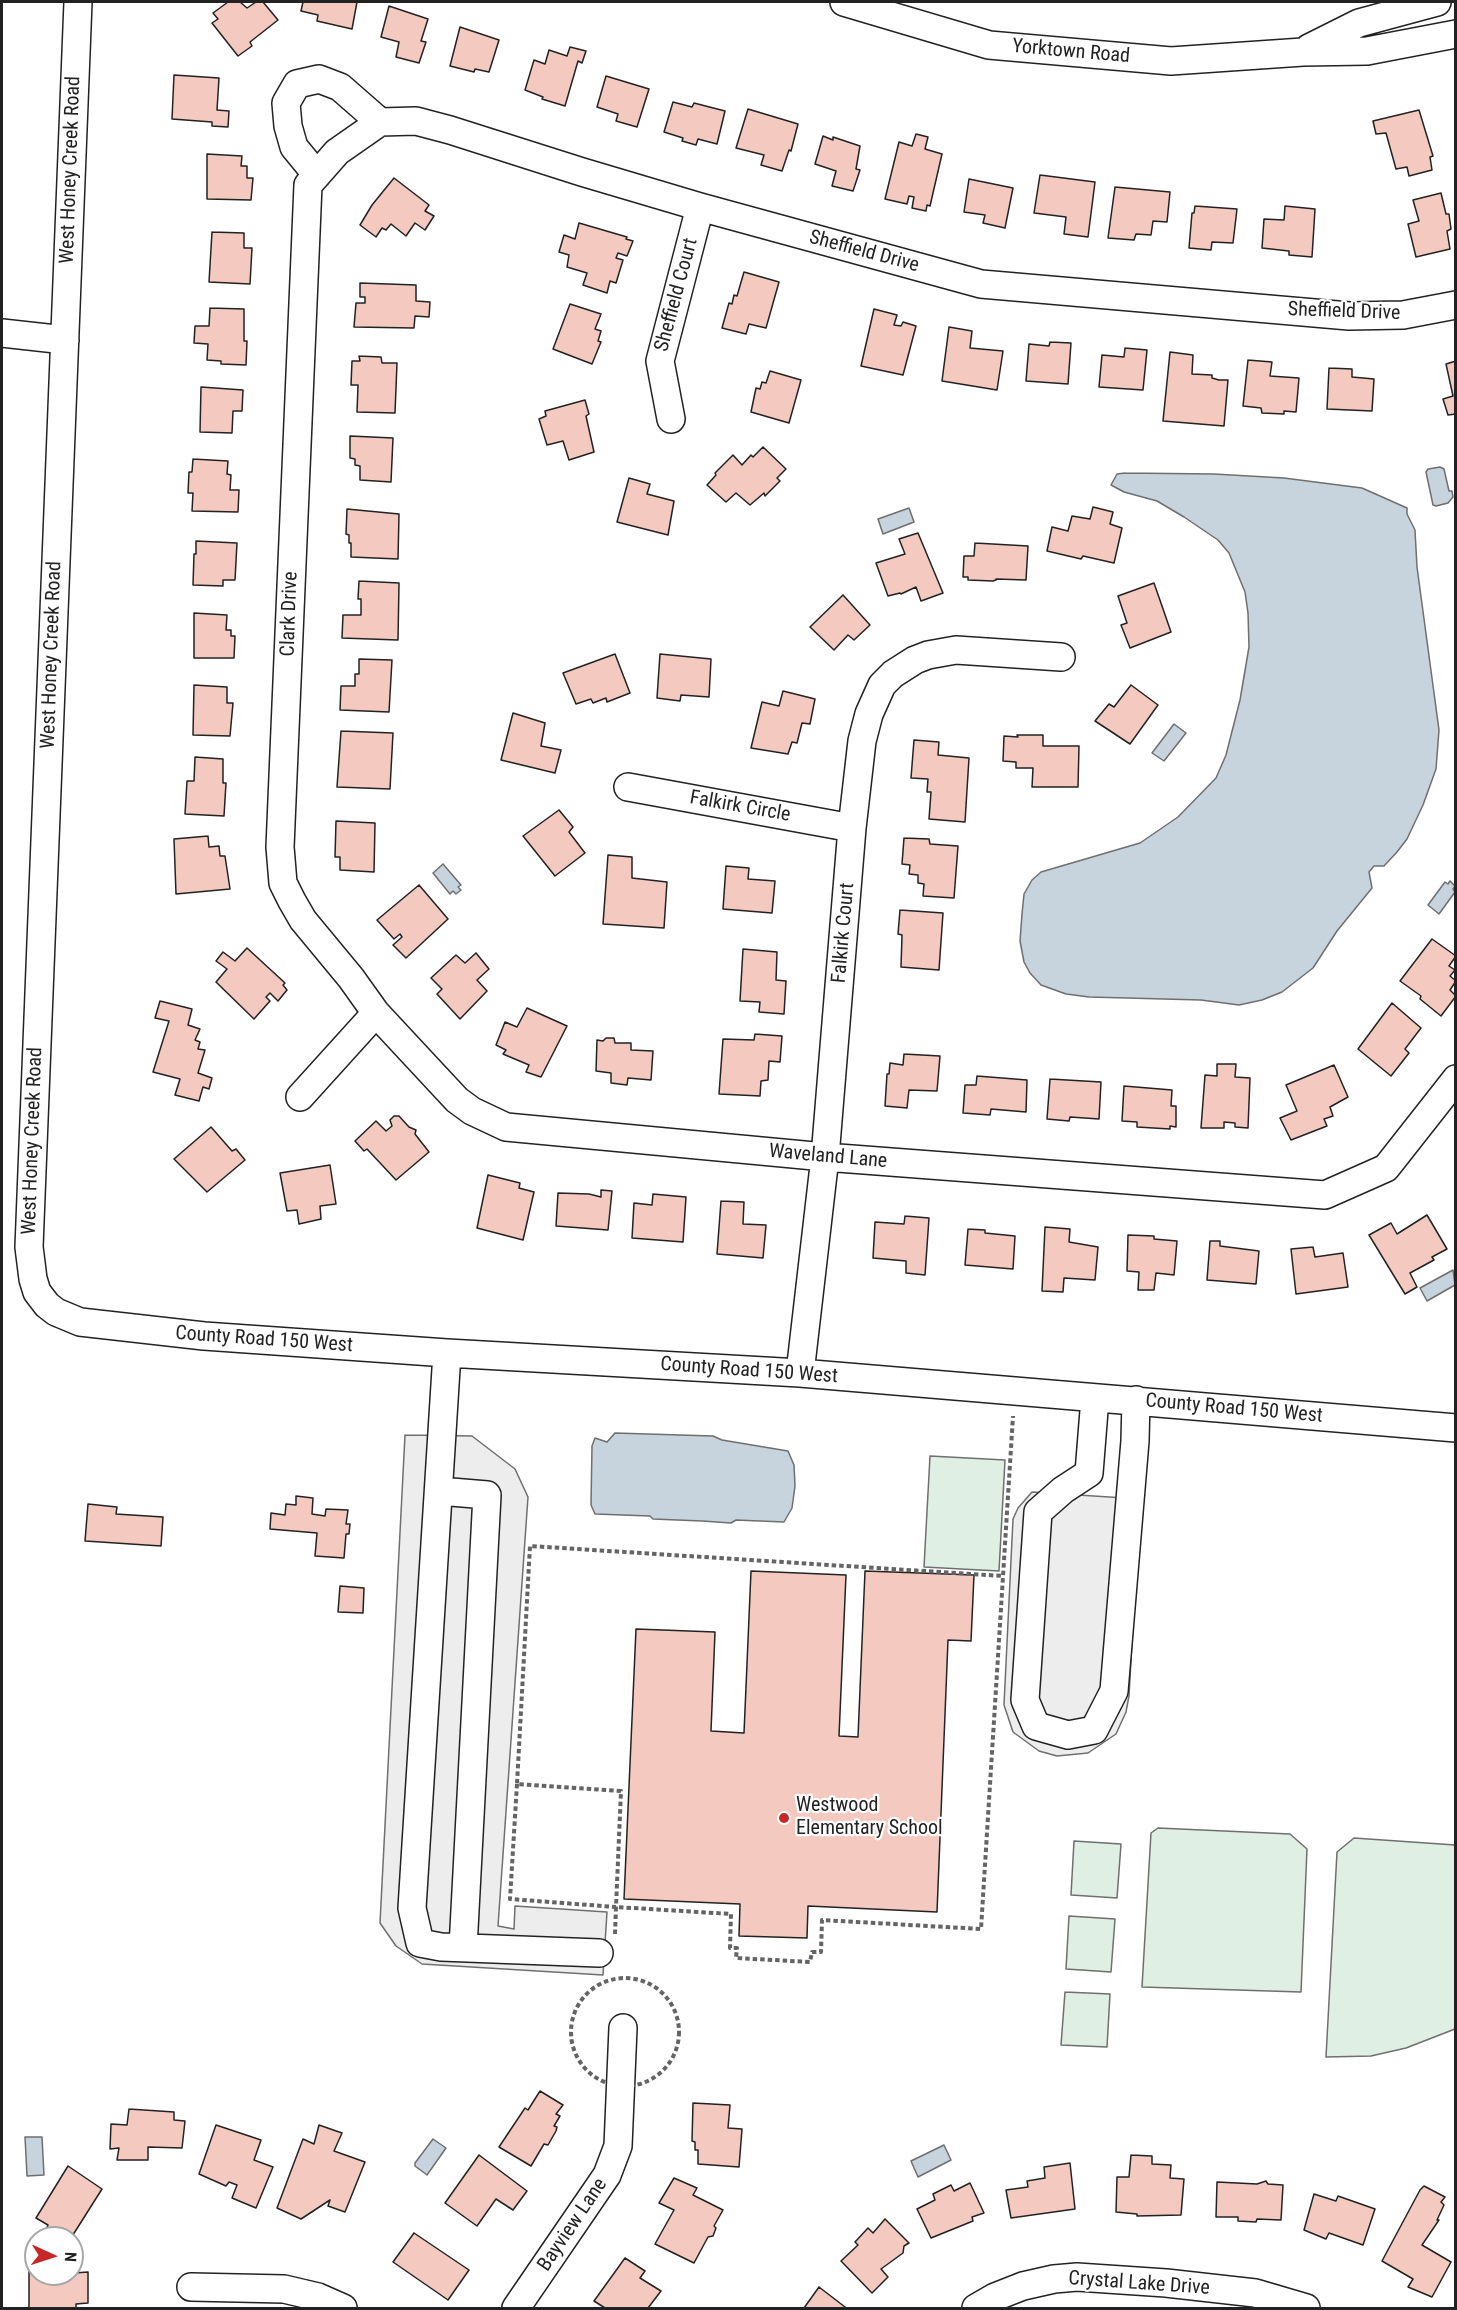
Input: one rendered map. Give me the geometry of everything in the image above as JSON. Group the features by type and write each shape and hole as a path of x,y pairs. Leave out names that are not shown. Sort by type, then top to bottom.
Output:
{"street":[{"name":"West Honey Creek Road","path":"47,1305 33,1279 29,1247 78,2"},
{"name":"Yorktown Road","path":"844,2 988,45 1171,61 1303,52 1367,51 1455,37"},
{"name":"Yorktown Road","path":"1303,52 1359,22 1437,2"},
{"path":"319,79 340,87 380,122 337,152 313,180 294,147 288,126 286,103 297,84 319,79"},
{"name":"Sheffield Drive","path":"380,122 416,121 439,127 700,207 981,284 1349,316 1403,315 1455,305"},
{"name":"Clark Drive","path":"313,180 281,807 281,866 284,884 303,920 351,978 376,1013"},
{"name":"Sheffield Court","path":"671,419 660,361 700,207"},
{"path":"2,333 65,340"},
{"name":"Falkirk Court","path":"800,1373 825,1157 852,828 862,741 869,714 882,685 892,675 915,660 928,655 956,650 1060,657"},
{"name":"Falkirk Circle","path":"628,787 852,828"},
{"path":"300,1097 376,1013"},
{"name":"Waveland Lane","path":"376,1013 457,1100 472,1111 506,1127 825,1157 1324,1195 1386,1168 1455,1079"},
{"name":"County Road 150 West","path":"47,1305 56,1312 80,1322 204,1336 447,1353 800,1373 1455,1428"},
{"path":"447,1353 412,1908 420,1943 441,1947 609,1955"},
{"path":"1095,1398 1089,1473 1063,1490 1038,1512 1025,1700 1036,1726 1068,1735 1094,1730 1114,1691 1135,1441 1136,1400"},
{"path":"439,1491 486,1495 463,1948"},
{"name":"Bayview Lane","path":"516,2308 607,2175 618,2146 623,2028"},
{"name":"Crystal Lake Drive","path":"976,2308 995,2297 1023,2286 1054,2279 1077,2277 1166,2283 1255,2293 1306,2308"},
{"path":"191,2287 284,2289 318,2297 343,2308"}],"path":[{"path":"1003,1576 530,1546 510,1899 731,1914 730,1948 737,1948 736,1958 810,1962 812,1952 820,1952 822,1920 981,1929 1003,1576 1014,1392"},
{"path":"517,1784 621,1791 616,1907 609,1955 611,1980"}],"green space":[{"path":"930,1456 1005,1460 999,1571 924,1567"},
{"path":"1158,1828 1290,1834 1307,1849 1301,1992 1142,1987 1151,1833"},
{"path":"1354,1838 1455,1845 1455,2029 1406,2048 1371,2056 1326,2057 1337,1852"},
{"path":"1074,1841 1121,1844 1117,1898 1071,1895"},
{"path":"1069,1916 1115,1919 1111,1972 1066,1969"},
{"path":"1065,1992 1110,1994 1107,2047 1061,2045"}],"shaded area":[{"path":"1440,467 1444,469 1449,491 1452,491 1453,497 1448,503 1436,506 1433,505 1426,472 1428,469"},
{"path":"1117,474 1284,478 1362,488 1407,508 1407,514 1415,530 1417,567 1439,730 1436,769 1407,839 1384,866 1374,866 1369,872 1372,888 1337,931 1313,968 1282,992 1262,1000 1239,1005 1201,1000 1089,997 1066,994 1041,985 1024,962 1020,941 1022,914 1024,894 1032,880 1041,872 1140,843 1178,817 1216,778 1226,755 1240,700 1249,647 1248,613 1245,592 1229,553 1218,540 1157,501 1124,492 1111,485"},
{"path":"909,508 914,522 883,534 878,519"},
{"path":"1174,724 1186,733 1164,761 1152,753"},
{"path":"443,864 461,885 458,887 461,890 456,894 453,891 450,894 433,873"},
{"path":"1450,881 1455,886 1453,889 1455,892 1439,914 1428,905 1445,882 1448,884"},
{"path":"1453,1270 1455,1285 1427,1301 1420,1288"},
{"path":"615,1433 713,1436 722,1440 788,1451 794,1465 795,1486 792,1508 784,1522 736,1520 731,1523 595,1514 591,1505 592,1446 595,1438 607,1442"},
{"path":"405,1435 472,1436 515,1469 528,1497 498,1926 514,1929 515,1906 607,1912 603,1975 422,1964 396,1946 380,1923"},
{"path":"1032,1492 1140,1499 1129,1696 1126,1712 1116,1734 1088,1753 1057,1756 1039,1751 1013,1732 1004,1705 1013,1519 1018,1508"},
{"path":"25,2137 42,2137 44,2175 27,2176"},
{"path":"433,2139 446,2148 427,2175 415,2166 415,2163"},
{"path":"944,2145 951,2160 918,2177 911,2161"}],"building":[{"path":"228,2 240,2 247,8 256,2 263,2 278,20 250,42 252,46 238,56 212,23 218,19 213,13"},
{"path":"303,2 357,2 352,29 317,21 318,15 301,11"},
{"path":"389,6 428,19 421,41 426,42 419,63 396,57 399,42 381,37"},
{"path":"460,27 499,40 489,72 475,69 474,72 450,66"},
{"path":"570,47 586,51 582,63 578,61 565,106 542,99 543,97 525,90 534,60 545,64 549,50 567,56"},
{"path":"174,75 219,78 217,110 229,111 228,127 212,126 212,122 172,119"},
{"path":"606,76 649,89 637,127 616,121 618,114 597,107"},
{"path":"673,102 692,107 694,103 725,111 717,144 698,139 696,145 664,132"},
{"path":"748,109 798,124 791,151 789,150 782,171 761,165 764,155 736,148"},
{"path":"1419,110 1433,156 1430,157 1432,170 1409,176 1407,167 1396,169 1386,133 1376,134 1373,121"},
{"path":"916,134 928,137 925,149 942,154 930,206 927,205 926,211 912,208 914,197 909,196 907,204 885,199 899,142 912,146"},
{"path":"823,136 860,146 856,169 860,170 853,191 832,186 836,171 815,164"},
{"path":"207,154 242,156 241,166 247,166 247,178 253,178 251,200 207,199"},
{"path":"1040,175 1095,182 1088,237 1064,234 1066,217 1034,213"},
{"path":"394,178 429,205 425,211 434,216 425,230 415,223 406,236 391,224 386,230 382,228 376,237 360,225 372,205"},
{"path":"969,179 1013,188 1005,228 983,223 985,215 964,212"},
{"path":"1115,187 1170,192 1167,222 1153,221 1151,235 1136,234 1134,240 1108,238"},
{"path":"1441,193 1446,214 1449,214 1451,229 1447,231 1450,249 1416,257 1408,224 1419,221 1413,200"},
{"path":"1195,206 1237,209 1233,243 1212,242 1211,250 1189,248 1192,213 1194,213"},
{"path":"1285,206 1315,209 1312,257 1289,255 1289,251 1262,248 1264,219 1284,220"},
{"path":"579,223 627,237 626,239 633,241 627,256 618,253 616,258 623,260 616,283 610,281 607,293 583,285 587,273 567,267 569,255 559,252 564,235 575,239"},
{"path":"212,232 244,233 244,248 252,248 250,284 209,282"},
{"path":"744,272 779,282 766,328 749,324 746,334 722,328 729,303 732,304 734,295 737,296"},
{"path":"360,283 416,285 416,301 430,302 429,317 415,316 414,328 354,327 356,303 365,303 365,297 360,297"},
{"path":"570,304 601,314 595,329 601,331 598,341 601,342 592,364 553,349"},
{"path":"210,308 244,309 244,341 247,341 246,365 221,364 221,361 207,360 208,344 194,343 195,326 209,326"},
{"path":"874,309 897,315 894,325 901,326 903,322 916,326 903,375 861,366"},
{"path":"949,327 972,331 970,348 1003,351 997,390 942,381"},
{"path":"1050,342 1071,343 1068,384 1026,381 1029,344 1049,346"},
{"path":"1125,348 1147,350 1143,390 1099,387 1102,355 1124,357"},
{"path":"1170,352 1193,355 1192,374 1212,375 1212,378 1228,380 1224,426 1163,421"},
{"path":"359,356 381,357 382,363 397,363 395,413 357,412 358,385 351,385 352,361 360,361"},
{"path":"1248,360 1272,362 1270,376 1299,378 1296,412 1262,413 1261,408 1243,406"},
{"path":"1456,361 1456,414 1448,415 1443,399 1453,396 1446,364"},
{"path":"1329,368 1352,369 1352,377 1374,379 1372,411 1327,409"},
{"path":"770,371 801,380 789,423 751,412 756,388 760,389 762,382 766,383"},
{"path":"201,387 243,390 242,411 233,411 232,433 200,432"},
{"path":"585,400 594,452 569,460 563,441 547,445 539,419 546,416 545,411"},
{"path":"350,436 393,438 391,482 360,480 360,466 355,465 355,459 350,458"},
{"path":"763,447 786,469 777,478 780,481 765,496 764,493 750,505 736,493 726,502 707,485 716,475 715,473 733,455 742,465"},
{"path":"193,459 228,461 227,474 231,475 230,490 239,490 238,512 192,511 193,493 188,493 189,472 192,472"},
{"path":"629,478 650,484 647,494 674,501 668,535 617,522"},
{"path":"1093,507 1113,512 1110,524 1122,528 1114,563 1083,556 1081,559 1047,551 1052,527 1068,531 1072,516 1090,519"},
{"path":"347,509 399,514 398,559 351,557 351,543 349,543 349,535 346,534"},
{"path":"918,533 943,593 921,601 916,587 901,594 888,596 876,563 905,554 899,539"},
{"path":"196,541 237,543 235,580 223,580 223,586 193,585"},
{"path":"975,543 1028,546 1026,580 968,580 968,577 963,577 964,556 974,556"},
{"path":"359,581 399,583 398,640 342,638 343,615 361,615 361,599 358,599"},
{"path":"1154,583 1171,632 1130,648 1121,625 1127,623 1118,596"},
{"path":"843,595 870,625 854,640 848,635 834,650 810,627"},
{"path":"194,613 227,615 226,630 231,630 231,636 235,636 234,658 194,658"},
{"path":"615,654 630,693 607,702 606,698 593,703 591,699 576,704 563,673"},
{"path":"660,654 711,659 709,697 681,695 680,701 657,698"},
{"path":"359,659 392,660 389,712 340,710 341,686 355,686 355,674 359,674"},
{"path":"194,685 227,687 227,703 233,703 230,736 193,735"},
{"path":"1131,685 1158,705 1130,744 1095,721 1109,704 1114,707"},
{"path":"783,691 815,699 810,724 802,723 797,743 792,742 788,754 751,748 762,702 779,706"},
{"path":"513,713 545,723 541,746 561,750 555,773 501,760"},
{"path":"341,731 393,733 390,789 337,787"},
{"path":"1017,735 1043,735 1043,746 1079,746 1078,787 1032,787 1033,768 1016,768 1016,762 1003,761 1004,736 1018,737"},
{"path":"914,740 939,742 938,755 969,758 965,822 929,819 931,792 927,792 928,779 911,778"},
{"path":"195,757 223,759 223,783 226,783 224,816 185,814 187,781 194,781"},
{"path":"559,810 573,827 569,832 585,853 555,876 523,836"},
{"path":"336,821 375,823 374,872 340,870 340,857 335,857"},
{"path":"208,836 209,847 219,846 220,856 225,856 230,889 176,894 174,839"},
{"path":"904,838 929,839 930,844 958,846 954,898 923,896 924,884 918,883 918,875 909,874 910,865 902,864"},
{"path":"608,855 632,857 632,878 667,882 664,928 603,924"},
{"path":"726,866 749,868 748,879 775,881 772,913 723,909"},
{"path":"419,885 448,919 406,958 393,945 402,937 400,934 394,939 377,920"},
{"path":"900,910 943,913 939,970 901,967 902,935 898,934"},
{"path":"1432,939 1456,956 1449,966 1455,970 1450,976 1456,981 1450,990 1456,996 1441,1016 1420,999 1421,996 1400,981"},
{"path":"247,948 285,983 283,985 287,990 278,1001 270,993 266,997 270,1001 254,1019 216,982 227,969 216,961 223,952 235,961"},
{"path":"743,949 777,952 776,980 786,981 784,1014 759,1012 760,1002 740,1001"},
{"path":"476,953 489,969 477,980 487,991 460,1019 437,994 442,989 431,978 456,955 465,963"},
{"path":"160,1001 192,1009 188,1025 200,1029 195,1040 200,1042 198,1049 205,1050 198,1073 212,1078 209,1089 203,1087 199,1101 175,1095 180,1079 153,1072 169,1021 155,1018"},
{"path":"1392,1003 1421,1028 1405,1049 1409,1053 1391,1076 1358,1049"},
{"path":"527,1008 567,1026 541,1077 526,1072 529,1065 503,1054 506,1050 496,1045 505,1022 517,1027"},
{"path":"755,1034 782,1036 780,1062 769,1061 768,1080 761,1081 760,1096 719,1094 723,1039 754,1040"},
{"path":"606,1038 614,1038 615,1043 631,1043 631,1050 653,1051 651,1080 628,1078 627,1085 611,1083 611,1073 596,1071 597,1040 603,1041"},
{"path":"904,1054 940,1056 937,1091 909,1090 907,1108 885,1106 890,1063 903,1065"},
{"path":"1217,1064 1236,1064 1235,1077 1250,1078 1248,1128 1235,1127 1235,1123 1224,1122 1224,1128 1201,1128 1205,1075 1217,1076"},
{"path":"1334,1065 1348,1097 1330,1107 1333,1116 1324,1119 1327,1126 1291,1140 1280,1118 1297,1111 1286,1085"},
{"path":"977,1076 1027,1080 1026,1112 991,1109 990,1115 963,1113 965,1085 976,1085"},
{"path":"1050,1079 1101,1082 1099,1119 1070,1117 1069,1121 1047,1119"},
{"path":"1124,1086 1172,1090 1171,1106 1176,1106 1176,1127 1170,1126 1170,1129 1137,1127 1137,1122 1122,1121"},
{"path":"394,1116 399,1116 409,1127 416,1130 415,1134 429,1152 396,1180 367,1149 364,1151 355,1141 376,1121 386,1131 392,1126 390,1120"},
{"path":"211,1127 232,1151 236,1149 245,1160 207,1192 174,1159"},
{"path":"330,1165 336,1204 320,1206 321,1219 299,1224 297,1210 287,1211 280,1173"},
{"path":"488,1175 520,1183 519,1188 534,1192 523,1240 477,1228"},
{"path":"601,1190 612,1191 608,1230 556,1226 558,1193 589,1194 601,1197"},
{"path":"653,1194 686,1197 683,1242 632,1238 634,1203 652,1205"},
{"path":"721,1201 744,1202 743,1224 766,1225 763,1258 717,1254"},
{"path":"1427,1215 1447,1249 1432,1257 1434,1260 1410,1273 1417,1287 1405,1294 1369,1235 1391,1223 1397,1234"},
{"path":"905,1216 929,1218 925,1275 906,1273 906,1261 873,1258 875,1222 904,1224"},
{"path":"1045,1227 1070,1229 1069,1242 1098,1247 1095,1280 1064,1278 1063,1292 1042,1291"},
{"path":"968,1229 1015,1236 1013,1269 965,1265"},
{"path":"1128,1235 1154,1236 1154,1239 1177,1241 1174,1275 1156,1273 1154,1290 1138,1290 1139,1272 1127,1271"},
{"path":"1210,1241 1220,1241 1220,1246 1259,1251 1256,1284 1207,1280"},
{"path":"1313,1247 1315,1257 1343,1253 1348,1287 1296,1294 1291,1249"},
{"path":"296,1496 313,1498 312,1514 325,1516 326,1509 348,1510 346,1524 350,1524 349,1534 346,1534 344,1558 315,1556 317,1533 270,1529 271,1513 285,1515 286,1504 296,1505"},
{"path":"88,1504 117,1507 116,1514 163,1517 161,1546 85,1541"},
{"name":"Westwood Elementary School","path":"751,1571 846,1575 839,1736 858,1737 865,1571 974,1575 971,1641 948,1640 937,1912 808,1906 807,1938 739,1936 740,1904 624,1899 636,1629 715,1632 711,1731 744,1733"},
{"path":"340,1586 364,1588 363,1613 338,1612"},
{"path":"540,2091 563,2105 556,2114 560,2116 554,2126 557,2127 556,2131 548,2145 544,2144 531,2166 499,2147 525,2108 528,2110"},
{"path":"693,2103 730,2105 728,2128 742,2129 739,2167 698,2164 698,2150 695,2150 695,2142 692,2141"},
{"path":"129,2109 174,2112 174,2120 185,2121 182,2148 148,2147 148,2160 117,2160 119,2148 110,2149 111,2124 127,2125"},
{"path":"216,2125 261,2140 254,2160 273,2167 256,2208 232,2198 237,2185 229,2182 226,2186 199,2174"},
{"path":"319,2125 342,2133 334,2151 365,2162 345,2212 328,2206 330,2200 301,2219 277,2208 303,2139 314,2144"},
{"path":"479,2155 527,2191 513,2210 496,2199 477,2226 445,2203"},
{"path":"1131,2155 1152,2156 1152,2164 1171,2165 1170,2178 1184,2179 1181,2215 1137,2216 1137,2214 1116,2212 1117,2177 1129,2177"},
{"path":"1070,2163 1075,2209 1011,2218 1006,2190 1028,2187 1027,2181 1045,2178 1044,2167"},
{"path":"68,2166 102,2189 79,2226 48,2226 36,2218"},
{"path":"674,2178 697,2188 693,2195 723,2210 714,2226 716,2228 713,2236 708,2237 694,2263 655,2244 674,2210 659,2203"},
{"path":"1266,2181 1268,2184 1283,2185 1281,2220 1257,2219 1256,2222 1238,2221 1238,2217 1216,2217 1217,2182 1257,2184"},
{"path":"970,2183 984,2213 972,2217 973,2221 931,2238 917,2209 935,2200 933,2194 951,2185 954,2191"},
{"path":"1424,2186 1445,2197 1441,2202 1444,2205 1437,2220 1439,2220 1422,2245 1451,2262 1432,2297 1408,2287 1413,2279 1382,2261"},
{"path":"1314,2194 1336,2201 1338,2196 1375,2209 1363,2245 1329,2233 1326,2239 1304,2230"},
{"path":"885,2219 909,2243 904,2246 903,2253 881,2269 888,2277 872,2293 841,2261 858,2245 855,2242 868,2228 873,2233"},
{"path":"414,2233 469,2270 448,2300 393,2262"},
{"path":"625,2258 645,2271 640,2278 661,2291 648,2308 605,2308 594,2301"},
{"path":"84,2272 88,2272 88,2303 76,2304 76,2308 29,2308 29,2286 84,2286"},
{"path":"819,2287 845,2307 804,2308"}],"place":[{"name":"Westwood Elementary School","path":"784,1818"}]}
